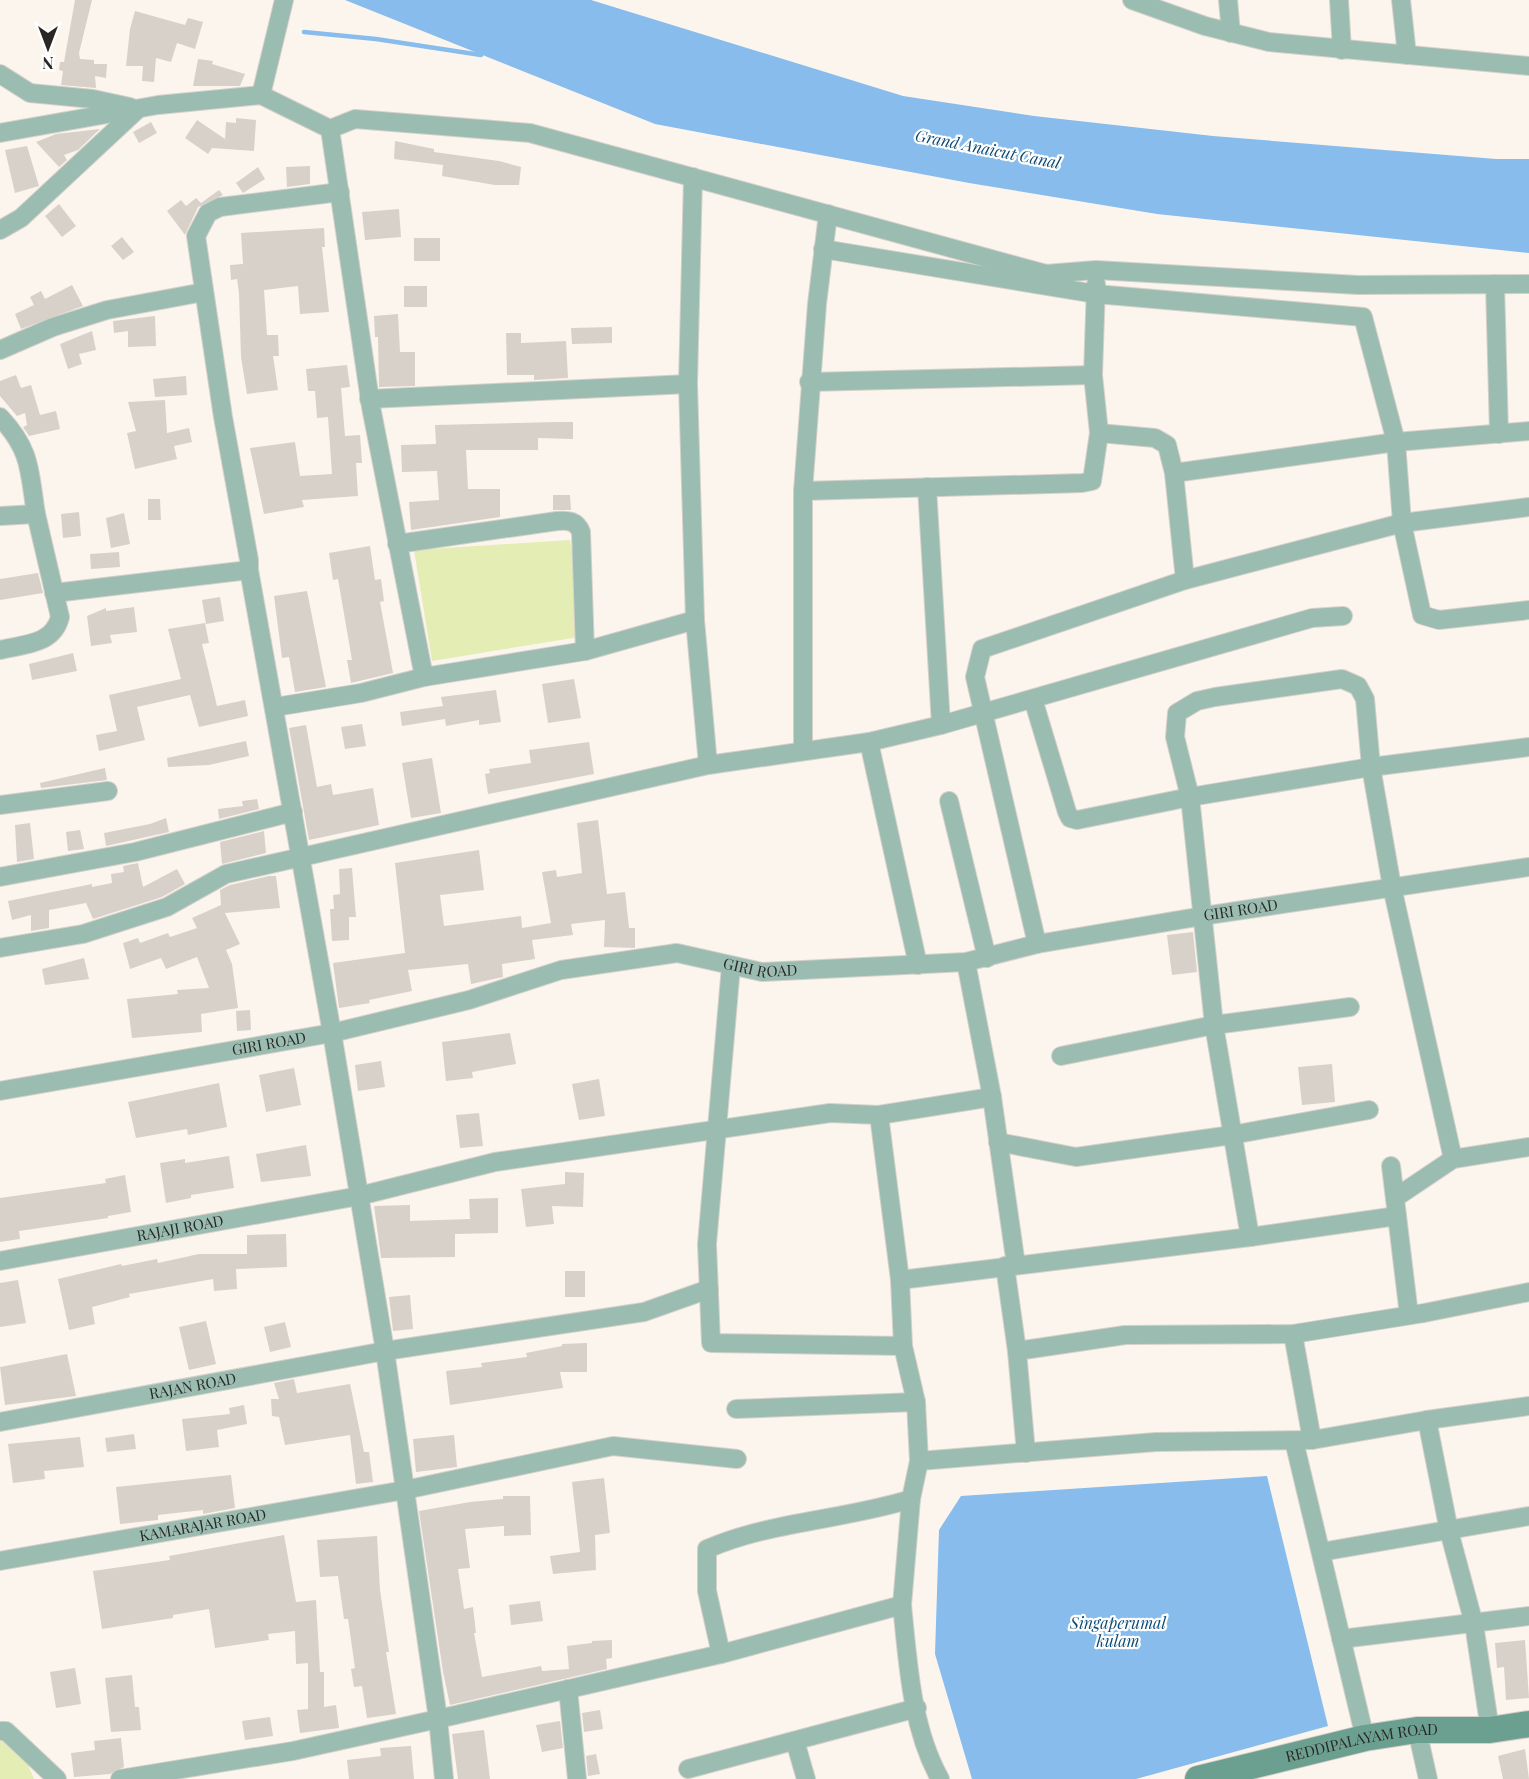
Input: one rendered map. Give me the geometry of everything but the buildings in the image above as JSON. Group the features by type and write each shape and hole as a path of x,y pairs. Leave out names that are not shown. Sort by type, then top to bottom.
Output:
{"main road":[{"name":"REDDIPALAYAM ROAD","path":"1198,1779 1365,1738 1418,1731 1490,1730 1529,1724"}],"street":[{"path":"1132,0 1231,33 1269,42 1529,66"},
{"path":"1228,0 1231,33"},
{"path":"1339,0 1342,50"},
{"path":"1401,0 1407,55"},
{"path":"261,95 284,3"},
{"path":"0,74 30,93 93,99 138,109"},
{"path":"0,133 158,105 261,95 330,129 355,119 530,133 1046,274 1096,270 1358,285 1529,284"},
{"path":"0,230 21,218 138,109"},
{"path":"330,129 369,399 424,677"},
{"path":"693,177 688,384 695,620 708,765"},
{"path":"340,192 237,204 208,213 196,236 249,570 332,1033 385,1351 438,1719 444,1779"},
{"path":"803,750 803,491 809,382 828,214"},
{"path":"823,249 1096,294 1363,317 1396,442 1402,524 1422,615 1438,620 1529,610"},
{"path":"803,491 1092,481 1099,434 1094,375 1096,270"},
{"path":"1495,284 1499,434"},
{"path":"0,350 53,327 107,310 204,292"},
{"path":"809,382 1094,375"},
{"path":"369,399 688,384"},
{"path":"0,417 15,434 26,452 36,514 60,617 57,630 46,638 0,650"},
{"path":"1174,473 1396,442 1529,431"},
{"path":"1099,434 1155,438 1167,445 1174,473 1185,580"},
{"path":"927,488 941,725"},
{"path":"1037,944 975,677 982,649 1185,580 1402,524 1529,507"},
{"path":"0,516 36,514"},
{"path":"398,544 557,521 573,522 579,526 581,532 585,651"},
{"path":"54,593 249,570"},
{"path":"0,948 83,934 167,907 226,874 708,765 869,742 941,725 1312,618 1343,616"},
{"path":"274,707 361,693 424,677 585,651 695,620"},
{"path":"1250,1237 1214,1025 1190,797 1175,737 1178,713 1197,701 1342,679 1358,686 1365,699 1371,767 1392,886 1453,1159"},
{"path":"1033,699 1070,818 1084,819 1190,797 1371,767 1529,747"},
{"path":"869,742 918,965"},
{"path":"0,805 108,791"},
{"path":"949,801 987,958"},
{"path":"0,878 135,852 293,812"},
{"name":"GIRI ROAD","path":"0,1090 332,1033 469,1000 561,970 676,953 762,972 966,962 1037,944 1392,886 1529,867"},
{"path":"966,962 992,1097 998,1142 1026,1453"},
{"path":"731,966 715,1130 707,1244 711,1343 903,1346"},
{"path":"1060,1056 1214,1025 1350,1007"},
{"name":"RAJAJI ROAD","path":"0,1261 359,1196 495,1162 830,1113 879,1115 992,1097"},
{"path":"998,1142 1076,1156 1232,1135 1369,1110"},
{"path":"879,1115 900,1280 903,1346 916,1402 919,1461 911,1499 902,1605 909,1678 929,1760 940,1779"},
{"path":"900,1280 1250,1237 1396,1207 1453,1159 1529,1148"},
{"path":"1391,1166 1409,1315"},
{"name":"RAJAN ROAD","path":"0,1422 385,1351 644,1312 709,1289"},
{"path":"1017,1351 1125,1335 1293,1334 1529,1292"},
{"path":"1293,1334 1303,1440 1321,1552 1365,1738"},
{"path":"736,1409 916,1402"},
{"path":"919,1461 1156,1442 1303,1440 1529,1406"},
{"path":"1428,1420 1449,1531 1474,1624 1490,1730"},
{"name":"KAMARAJAR ROAD","path":"0,1561 405,1490 613,1446 737,1459"},
{"path":"721,1654 707,1591 707,1549 740,1535 879,1509 911,1499"},
{"path":"1321,1552 1529,1516"},
{"path":"120,1779 293,1751 438,1719 721,1654 902,1605"},
{"path":"1341,1640 1529,1616"},
{"path":"568,1689 577,1779"},
{"path":"688,1769 917,1708"},
{"path":"0,1731 6,1731 57,1779"},
{"path":"1418,1731 1428,1779"},
{"path":"795,1741 806,1779"}],"green space":[{"path":"570,540 585,636 432,661 414,550"},
{"path":"0,1738 26,1760 34,1779 0,1779"}],"water":[{"name":"Grand Anaicut Canal","path":"345,0 591,0 903,96 1034,116 1213,136 1496,159 1529,159 1529,253 1157,214 969,183 655,124"},
{"name":"Singaperumal kulam","path":"1267,1476 1328,1726 1136,1779 972,1779 935,1654 939,1530 961,1496"}],"waterway":[{"path":"304,32 376,39 481,55"}]}
